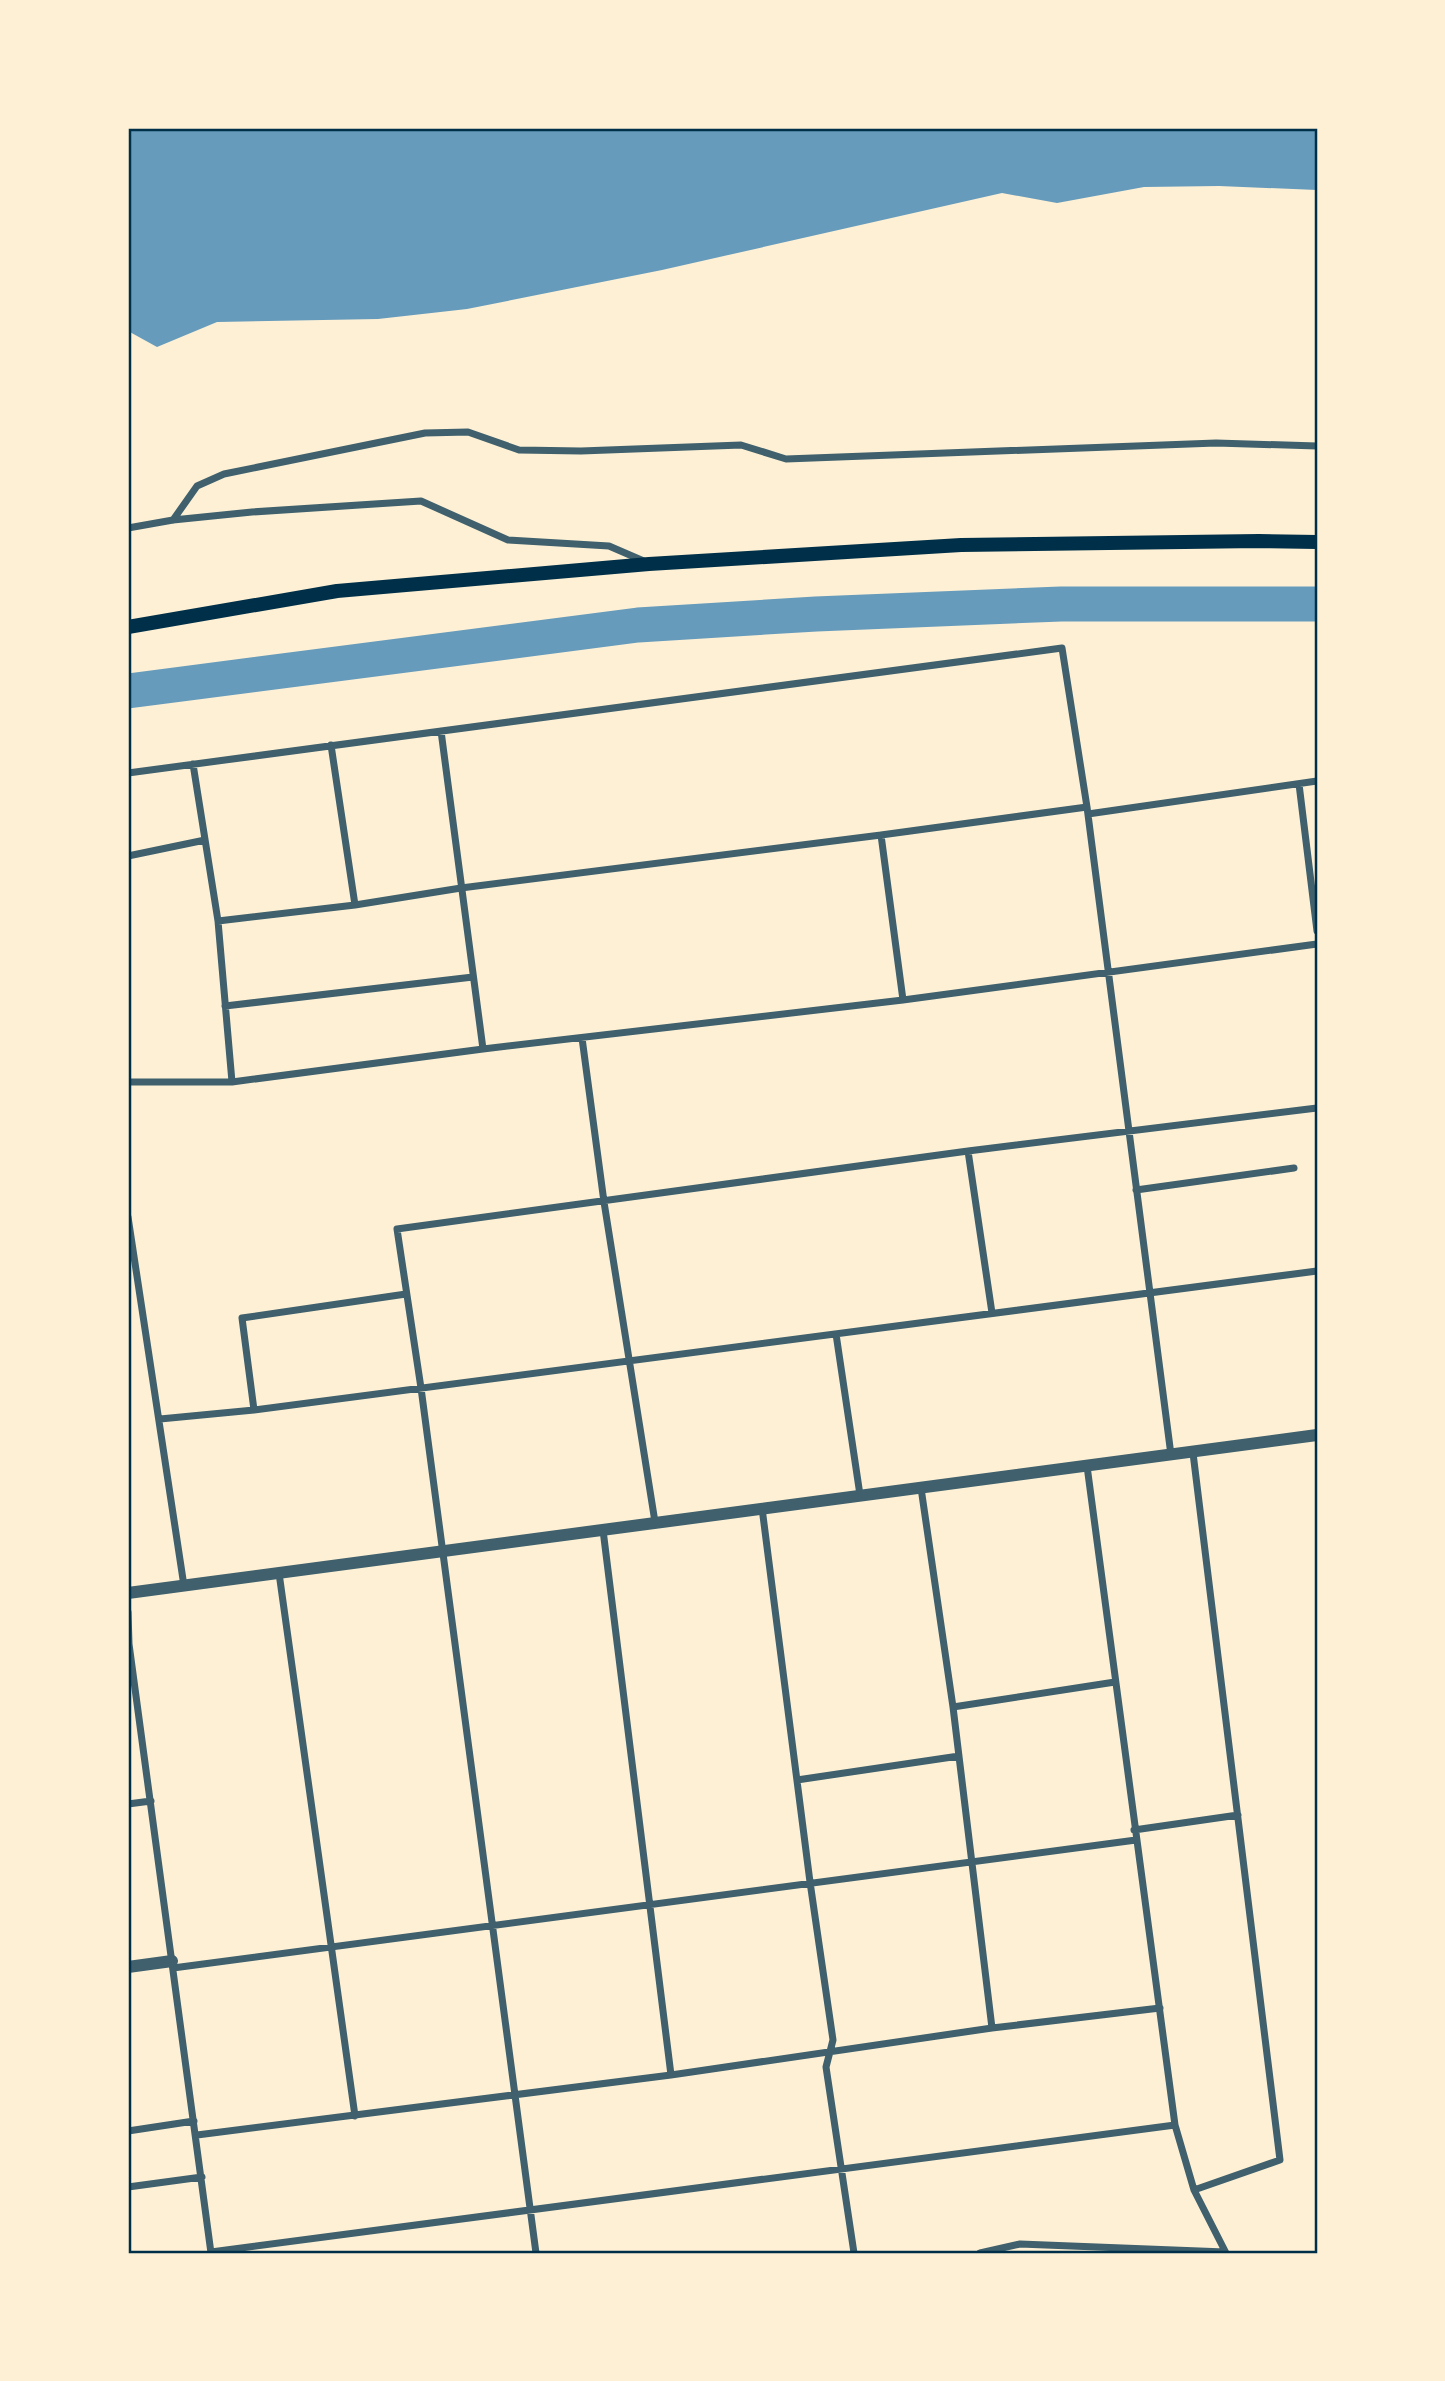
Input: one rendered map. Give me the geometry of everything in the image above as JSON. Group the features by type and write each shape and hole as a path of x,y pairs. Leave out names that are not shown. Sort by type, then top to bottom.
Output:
{"main road":[{"path":"128,627 337,592 649,564 961,545 1317,542"}],"street":[{"path":"173,520 197,486 224,474 425,433 468,432 519,450 581,451 741,445 786,459 1216,443 1317,446"},
{"path":"128,528 173,520 421,501 508,540 609,546 649,564"},
{"path":"128,773 1062,648 1088,811 1171,1455"},
{"path":"440,731 483,1049"},
{"path":"331,746 355,905"},
{"path":"193,764 218,921 232,1082"},
{"path":"218,921 1317,781"},
{"path":"1299,784 1317,930"},
{"path":"881,835 903,1000"},
{"path":"128,856 205,840"},
{"path":"128,1082 232,1082 483,1049 903,1000 1317,944"},
{"path":"225,1006 473,977"},
{"path":"582,1038 604,1202 655,1522"},
{"path":"536,2253 421,1388 397,1229 968,1151 1317,1108"},
{"path":"968,1151 992,1313"},
{"path":"1136,1189 1294,1168"},
{"path":"128,1217 184,1586"},
{"path":"160,1419 254,1410 1317,1271"},
{"path":"254,1410 242,1318 406,1294"},
{"path":"836,1334 860,1495"},
{"path":"128,1593 1317,1436"},
{"path":"1194,1453 1280,2160 1194,2190"},
{"path":"980,2253 1020,2244 1225,2252 1194,2190 1175,2125 1087,1466"},
{"path":"921,1488 974,1863 992,2028"},
{"path":"762,1508 833,2040 826,2067 853,2253"},
{"path":"603,1530 671,2075"},
{"path":"279,1573 355,2116"},
{"path":"128,1612 128,1644 211,2253 1175,2125"},
{"path":"953,1707 1115,1682"},
{"path":"797,1780 959,1756"},
{"path":"128,1804 151,1801"},
{"path":"1134,1830 1238,1815"},
{"path":"128,1967 330,1947 1136,1840"},
{"path":"197,2135 514,2096 992,2028 1160,2008"},
{"path":"128,2131 194,2121"},
{"path":"128,2187 202,2177"}],"water":[{"path":"128,128 1317,128 1317,190 1219,186 1144,187 1057,203 1002,193 662,270 467,309 378,319 217,322 157,347 128,331"}],"waterway":[{"path":"128,691 638,625 816,614 1061,604 1317,604"}]}
